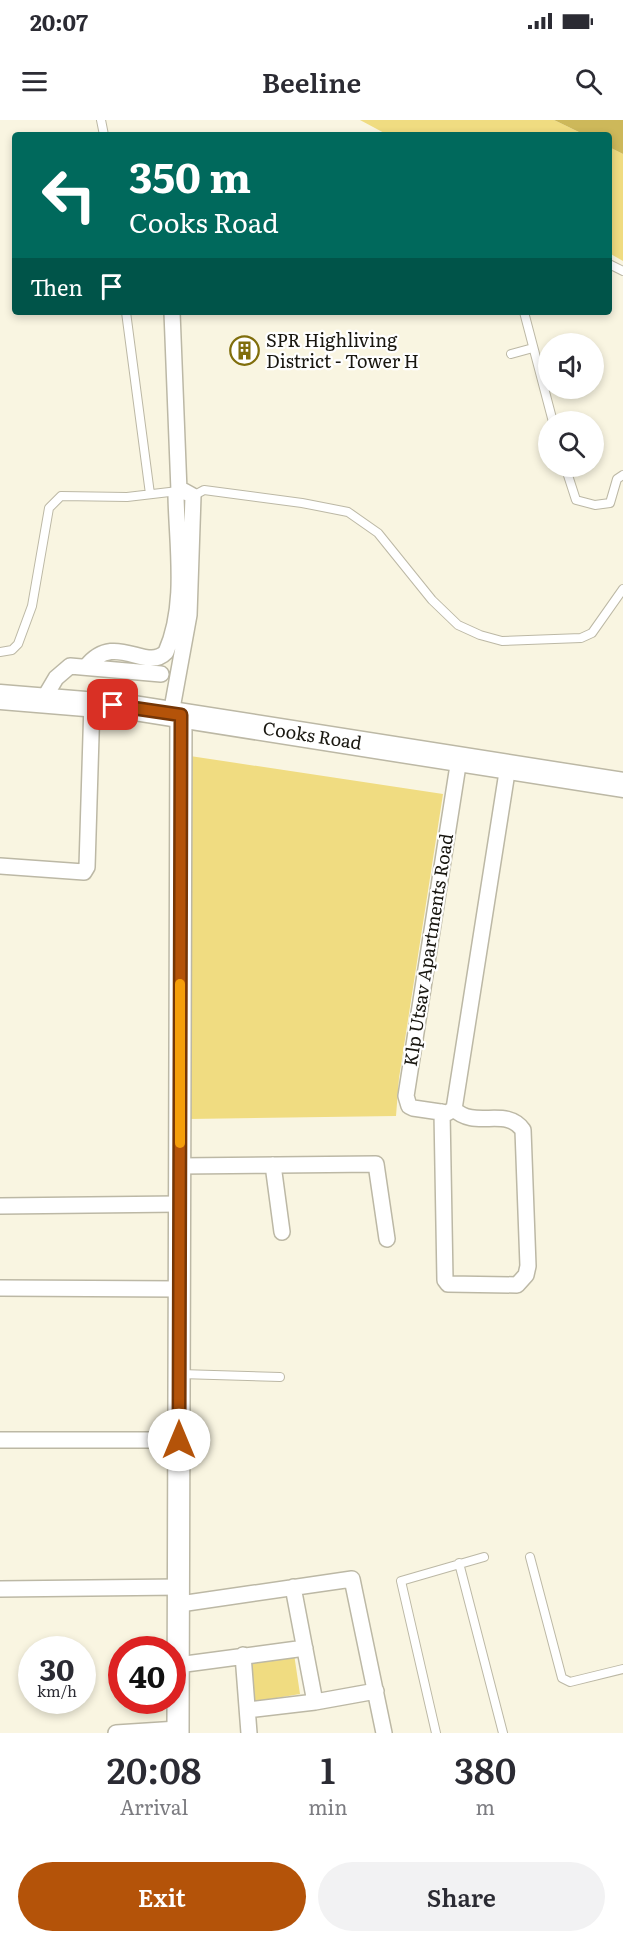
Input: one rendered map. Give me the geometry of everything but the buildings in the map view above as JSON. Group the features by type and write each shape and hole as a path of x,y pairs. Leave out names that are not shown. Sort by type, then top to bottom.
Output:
{"main road":[{"name":"Cooks Road","path":"0,697 92,702 623,785"}],"street":[{"path":"172,315 186,494 189,615 176,714 180,1166 179,1636"},
{"path":"86,667 94,657 110,650 154,658 166,652 176,623 178,599 176,496 186,494"},
{"path":"43,700 56,678 66,668 86,667 161,674"},
{"path":"0,866 84,872 87,867 92,702"},
{"name":"Klp Utsav Apartments Road","path":"459,759 406,1096 409,1106 413,1108 448,1110 464,1118 510,1120 519,1124 523,1130 528,1266 526,1275 517,1285 460,1286 448,1284 446,1280 448,1110 508,766"},
{"path":"180,1166 376,1164 387,1239"},
{"path":"273,1165 282,1232"},
{"path":"0,1206 179,1204"},
{"path":"0,1288 179,1289"},
{"path":"0,1440 179,1440"},
{"path":"0,1589 180,1596 293,1587 352,1579 384,1733"},
{"path":"293,1587 315,1702"},
{"path":"186,1664 305,1648"},
{"path":"243,1655 249,1733"},
{"path":"248,1710 315,1702 375,1691"},
{"path":"116,1733 178,1731 178,1714"}],"lane":[{"path":"126,315 150,494"},
{"path":"525,315 550,411"},
{"path":"511,354 533,348"},
{"path":"569,477 576,500 595,505 610,503 618,479 623,475"},
{"path":"0,652 12,650 18,644 22,634 34,597 46,520 53,502 61,496 186,494 204,490 302,502 348,512 378,533 432,600 458,625 502,641 581,638 592,633 623,589"},
{"path":"179,1374 280,1377"},
{"path":"436,1733 401,1581 484,1557"},
{"path":"530,1557 562,1678 570,1682 623,1669"},
{"path":"459,1563 503,1733"}],"shaded area":[{"path":"360,120 554,120 579,132 382,132"},
{"path":"554,120 623,120 623,154 612,148 612,132 579,132"},
{"path":"612,148 623,154 623,261 612,255"},
{"path":"190,756 443,794 399,1078 396,1116 188,1119"},
{"path":"294,1654 300,1694 252,1702 245,1662"}],"slow traffic":[{"path":"180,984 180,1143"}],"place":[{"name":"SPR Highliving District - Tower H","path":"245,351"}],"route":[{"path":"113,705 181,715 179,1440"}]}
